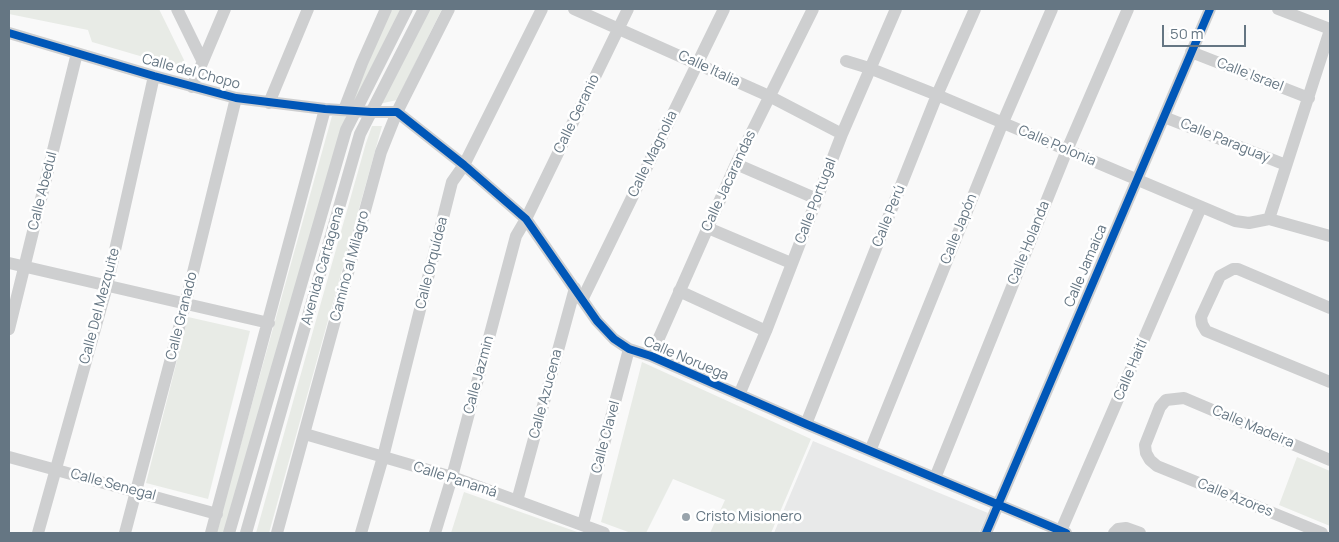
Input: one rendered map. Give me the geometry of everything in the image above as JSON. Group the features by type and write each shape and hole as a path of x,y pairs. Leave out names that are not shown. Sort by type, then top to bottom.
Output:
{"street":[{"path":"177,9 202,60"},
{"path":"192,87 225,9"},
{"path":"269,102 308,9"},
{"path":"350,111 362,63 386,9"},
{"name":"Avenida Cartagena","path":"230,533 350,111 407,9"},
{"name":"Avenida Cartagena","path":"246,533 360,134 424,9"},
{"name":"Camino al Milagro","path":"277,533 381,152 397,112 449,9"},
{"name":"Calle Orquídea","path":"361,533 383,457 452,182 464,165 542,9"},
{"name":"Calle Italia","path":"574,9 769,96 842,134"},
{"name":"Calle Geranio","path":"526,218 628,9"},
{"name":"Calle Magnolia","path":"582,300 724,9"},
{"name":"Calle Jacarandas","path":"651,356 736,164 813,9"},
{"name":"Calle Portugal","path":"739,395 766,331 842,134 896,9"},
{"name":"Calle Perú","path":"806,424 937,95 975,9"},
{"name":"Calle Japón","path":"870,451 1003,122 1052,9"},
{"name":"Calle Holanda","path":"934,478 1067,150 1128,9"},
{"name":"Calle Jamaica","path":"986,533 1210,9"},
{"path":"1278,9 1330,29 1270,219 1330,236"},
{"name":"Calle del Chopo","path":"9,33 192,87 236,98 325,110 371,112"},
{"name":"Calle Israel","path":"1191,52 1309,98"},
{"name":"Calle Abedul","path":"9,329 77,53"},
{"name":"Calle Polonia","path":"846,61 869,68 1003,122 1234,222 1249,223 1270,219"},
{"name":"Calle Del Mezquite","path":"38,533 107,286 154,76"},
{"name":"Calle Granado","path":"125,533 185,305 236,98"},
{"path":"211,533 325,110"},
{"path":"371,112 397,112"},
{"name":"Calle Noruega","path":"397,112 464,165 526,218 597,321 614,339 629,349 651,356 806,424 1063,532"},
{"name":"Calle Paraguay","path":"1164,117 1286,165"},
{"path":"736,164 817,199"},
{"name":"Calle Haití","path":"1063,532 1201,207"},
{"name":"Calle Jazmin","path":"435,533 452,477 516,236 526,218"},
{"path":"708,228 792,263"},
{"path":"9,264 268,323"},
{"path":"1330,308 1233,269 1220,276 1201,317 1206,331 1330,382"},
{"name":"Calle Azucena","path":"517,501 575,288"},
{"path":"680,291 766,331"},
{"name":"Calle Clavel","path":"583,524 629,349"},
{"name":"Calle Madeira","path":"1150,460 1146,453 1145,445 1160,407 1166,400 1175,398 1184,398 1330,460"},
{"name":"Calle Panamá","path":"305,434 452,477 604,533"},
{"name":"Calle Senegal","path":"9,457 217,514"},
{"name":"Calle Azores","path":"1150,460 1157,466 1322,533"},
{"path":"1116,531 1126,528 1140,533"}],"shaded area":[{"path":"9,9 159,9 184,60 181,68 92,42 88,30 9,14"},
{"path":"389,9 402,9 354,104 351,104"},
{"path":"428,9 442,9 397,100 379,104"},
{"path":"332,116 346,116 226,533 216,533"},
{"path":"372,126 382,126 269,533 256,533 366,143"},
{"path":"188,317 250,331 208,499 146,483"},
{"path":"642,362 811,439 771,533 710,533 725,500 673,479 646,533 631,533 601,522"},
{"path":"813,441 988,513 979,533 774,533"},
{"path":"1297,457 1330,471 1330,526 1279,505"},
{"path":"464,492 580,533 451,533"}],"cycle path":[{"path":"986,533 1210,9"},
{"path":"9,33 236,98 325,109 397,112 464,165 526,219 597,321 614,339 629,349 651,356 806,424 1066,533"}],"place":[{"name":"Cristo Misionero","path":"686,517"}]}
